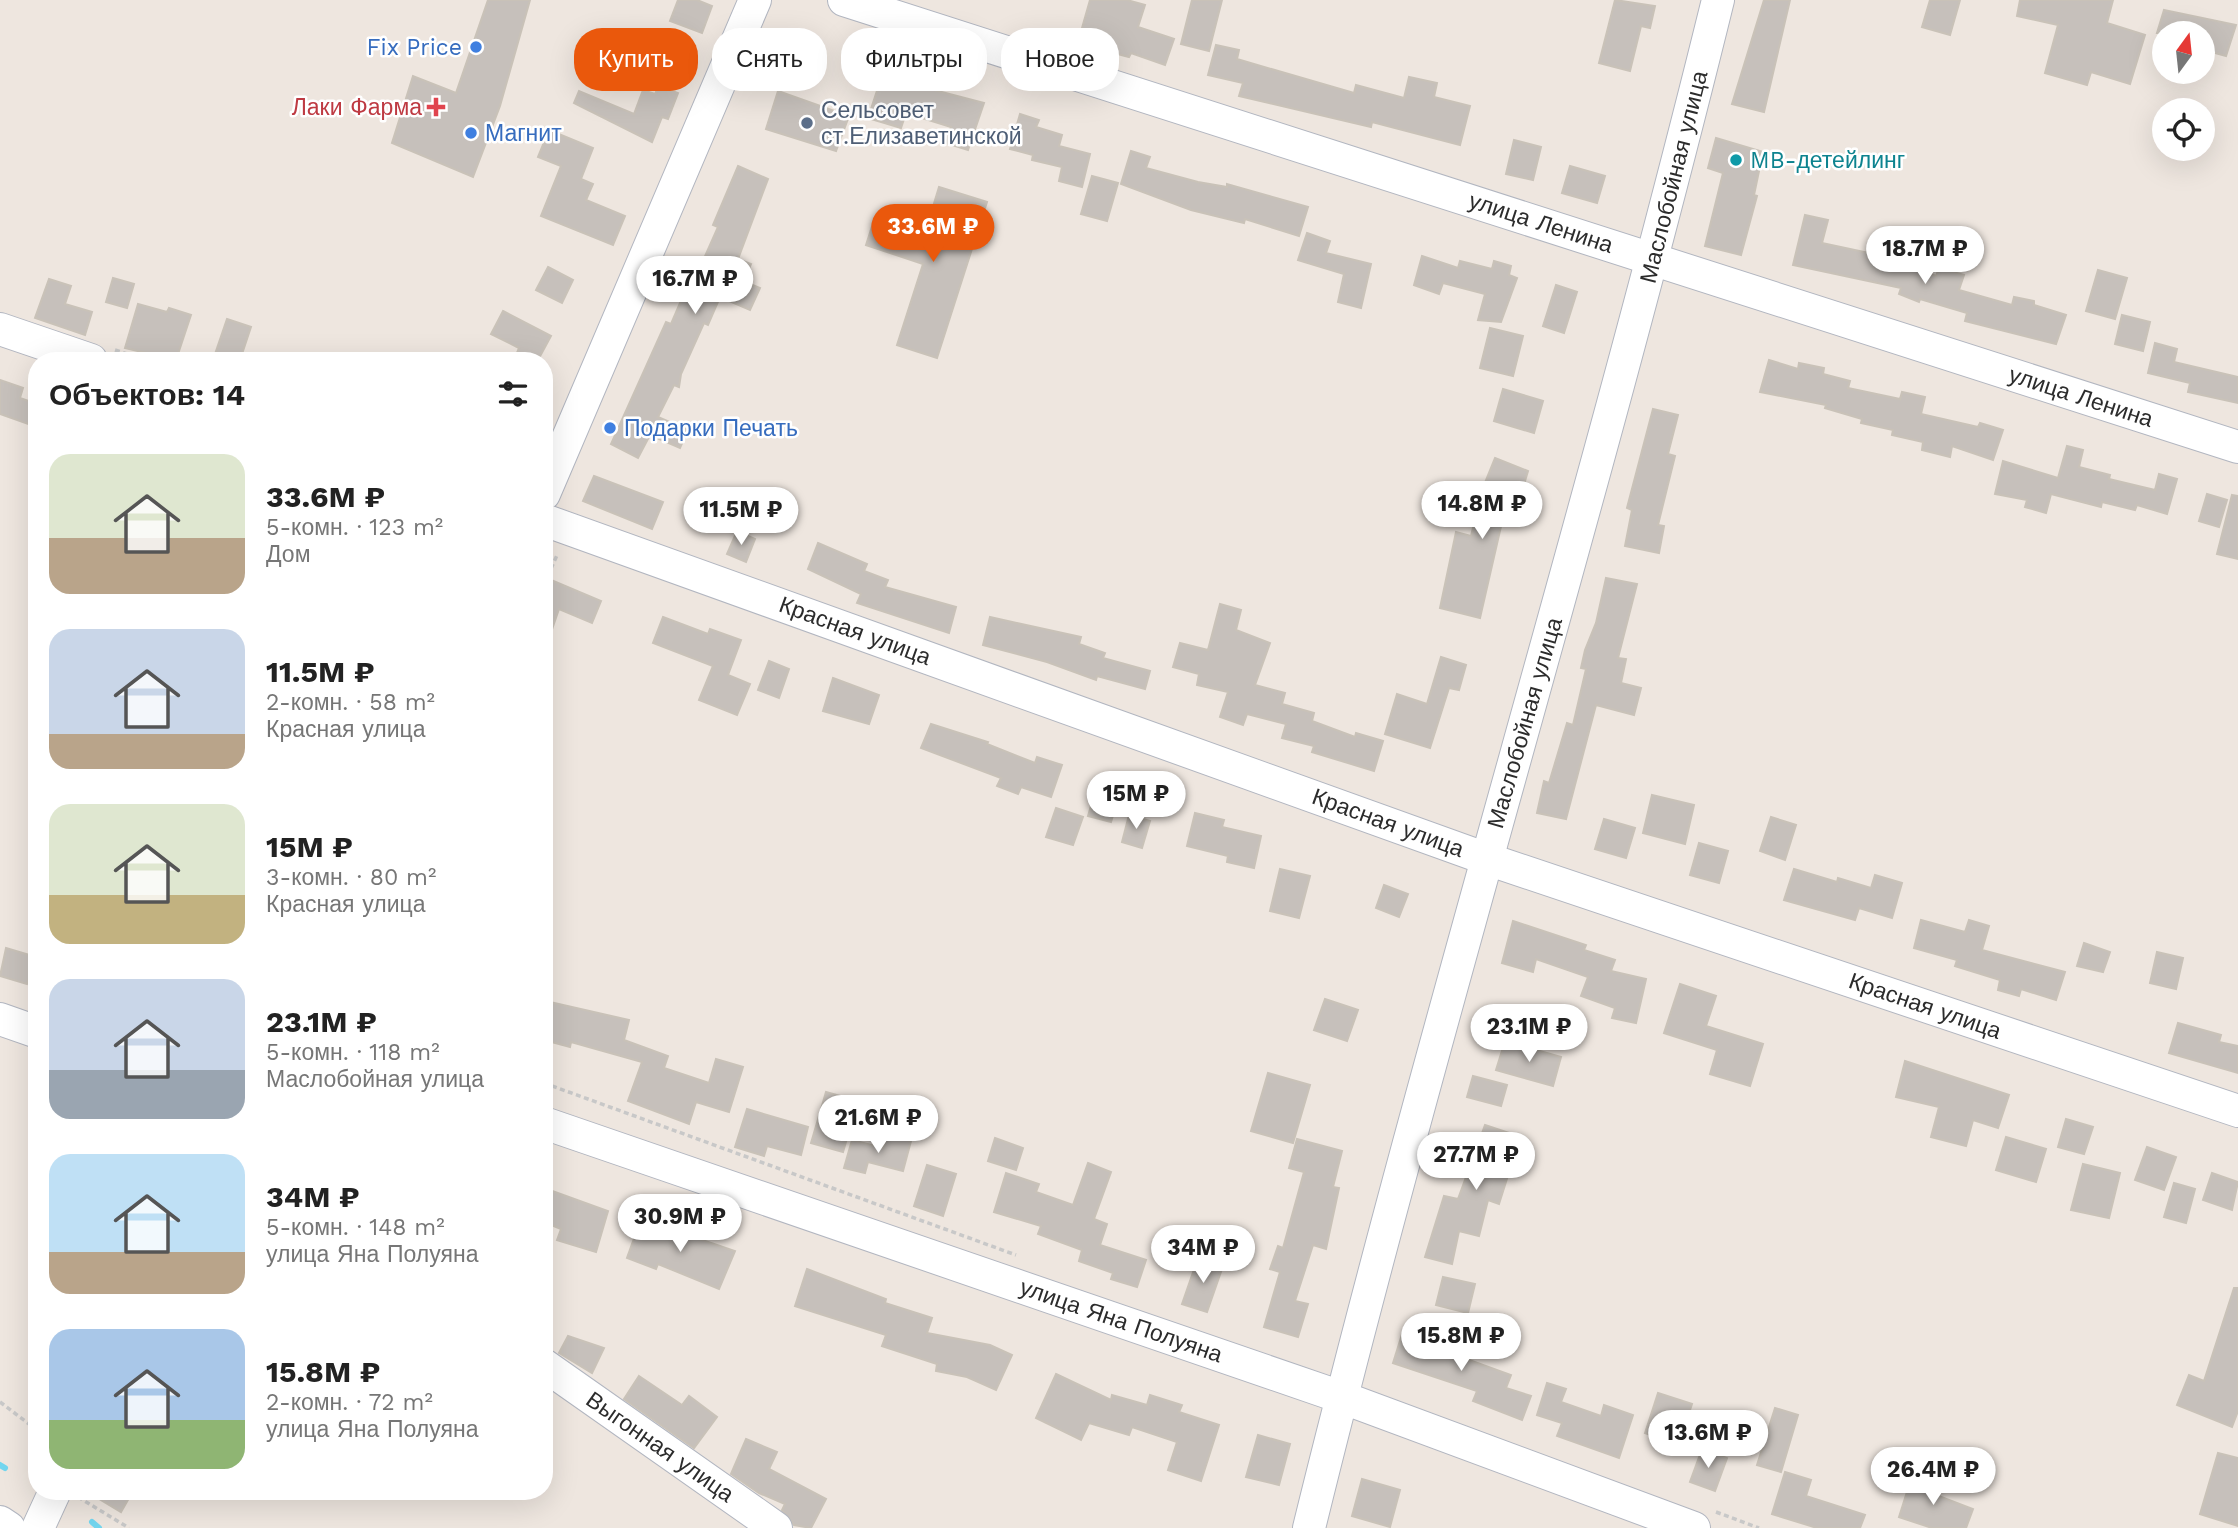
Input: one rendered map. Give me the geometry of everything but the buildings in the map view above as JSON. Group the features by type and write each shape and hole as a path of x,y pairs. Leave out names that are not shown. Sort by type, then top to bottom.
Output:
{"street":[{"path":"553,473 755,0"},
{"name":"улица Ленина","path":"844,0 2238,447"},
{"name":"Маслобойная улица","path":"1309,1528 1341,1397 1487,859 1654,260 1718,0"},
{"path":"0,329 67,352"},
{"name":"Красная улица","path":"553,523 1487,859 2238,1111"},
{"path":"0,1019 28,1029"},
{"name":"улица Яна Полуяна","path":"553,1126 1341,1397 1694,1528"},
{"name":"Выгонная улица","path":"553,1371 776,1528"},
{"path":"38,1528 51,1500"},
{"path":"0,1522 9,1528"}],"path":[{"path":"0,1402 28,1423"},
{"path":"82,1500 130,1528"}],"waterway":[{"path":"0,1465 5,1468"},
{"path":"92,1522 99,1528"}],"place":[{"name":"Fix Price","path":"476,47"},
{"name":"Лаки Фарма","path":"436,107"},
{"name":"Сельсовет ст.Елизаветинской","path":"807,123"},
{"name":"Магнит","path":"471,133"},
{"name":"MB-детейлинг","path":"1736,160"},
{"name":"Подарки Печать","path":"610,428"}]}
